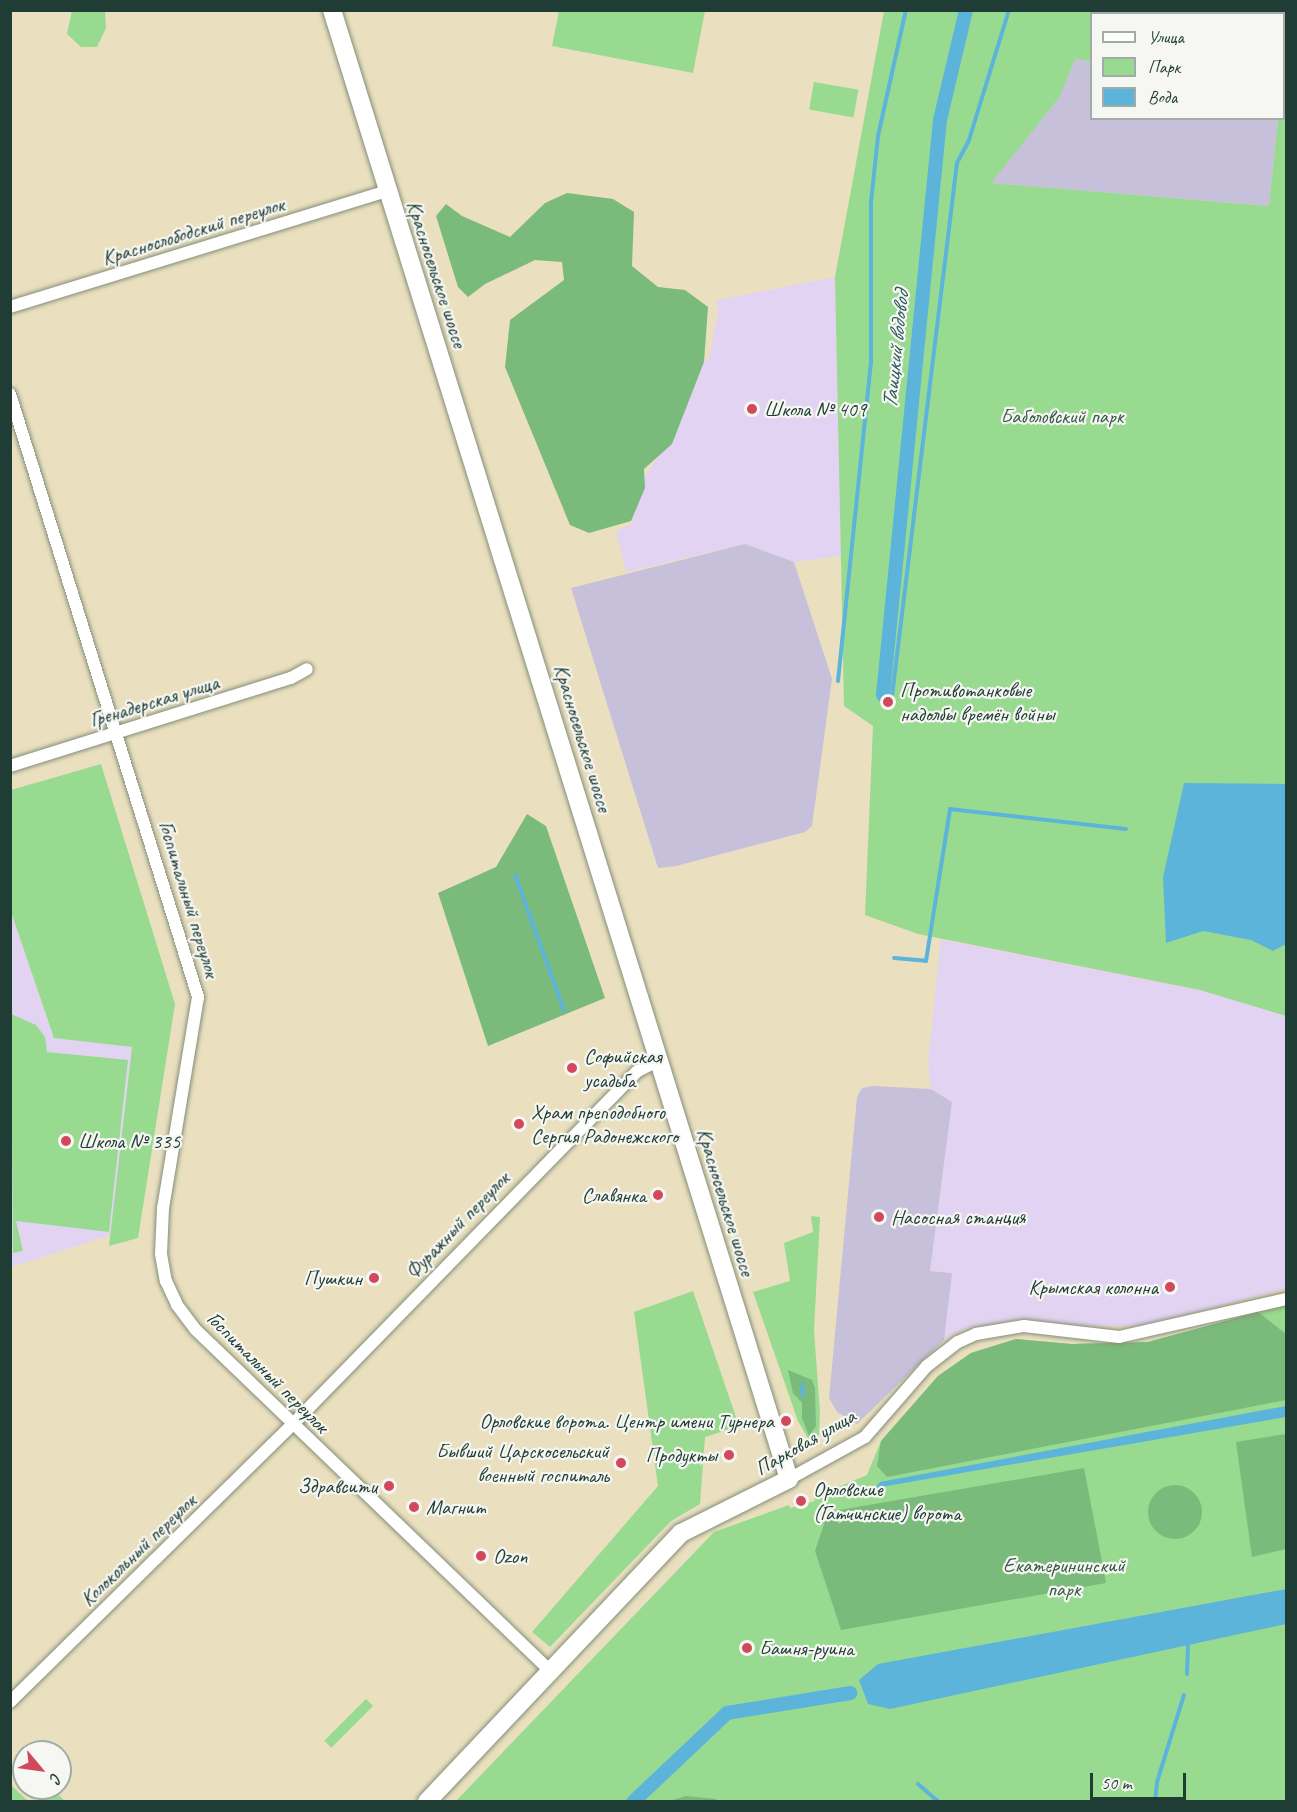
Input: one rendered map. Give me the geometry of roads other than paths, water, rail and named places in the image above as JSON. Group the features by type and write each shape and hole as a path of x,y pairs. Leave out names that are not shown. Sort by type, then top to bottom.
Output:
{"main road":[{"name":"Красносельское шоссе","path":"332,10 789,1479"},
{"name":"Парковая улица","path":"427,1802 549,1670 681,1533 789,1479"}],"street":[{"name":"Краснослободский переулок","path":"10,308 387,191"},
{"name":"Госпитальный переулок","path":"10,394 198,997 163,1208 161,1254 166,1281 177,1305 196,1330 292,1425 549,1670"},
{"name":"Гренадерская улица","path":"10,766 291,678 307,669"},
{"name":"Фуражный переулок","path":"292,1425 638,1071 658,1061"},
{"name":"Парковая улица","path":"789,1479 865,1437 927,1366 958,1342 976,1334 1024,1326 1093,1336 1128,1336 1287,1299"},
{"name":"Колокольный переулок","path":"10,1702 292,1425"}],"water":[{"path":"1184,783 1286,784 1286,944 1273,951 1251,940 1203,931 1166,943 1163,877"},
{"path":"1286,1406 1286,1417 875,1488 880,1482"},
{"path":"1286,1589 1286,1624 890,1709 868,1704 859,1680 878,1664"}],"waterway":[{"path":"838,681 871,363 871,202 878,136 906,10"},
{"name":"Таицкий водовод","path":"883,695 940,120 966,10"},
{"path":"892,696 957,163 969,140 1009,10"},
{"path":"894,958 926,961 950,809 1126,829"},
{"path":"515,875 564,1010"},
{"name":"Таицкий водовод","path":"802,1385 803,1395"},
{"path":"1187,1674 1188,1644"},
{"path":"633,1802 727,1713 850,1693"},
{"path":"1155,1802 1157,1782 1184,1695"},
{"path":"918,1784 939,1802"}],"place":[{"name":"Школа № 409","path":"752,409"},
{"name":"Противотанковые надолбы времён войны","path":"888,702"},
{"name":"Софийская усадьба","path":"572,1068"},
{"name":"Храм преподобного Сергия Радонежского","path":"519,1124"},
{"name":"Школа № 335","path":"66,1141"},
{"name":"Славянка","path":"658,1195"},
{"name":"Насосная станция","path":"879,1217"},
{"name":"Пушкин","path":"374,1278"},
{"name":"Крымская колонна","path":"1170,1287"},
{"name":"Орловские ворота. Центр имени Турнера","path":"786,1421"},
{"name":"Продукты","path":"729,1455"},
{"name":"Бывший Царскосельский военный госпиталь","path":"621,1463"},
{"name":"Здравсити","path":"389,1486"},
{"name":"Орловские (Гатчинские) ворота","path":"801,1501"},
{"name":"Магнит","path":"414,1507"},
{"name":"Ozon","path":"481,1556"},
{"name":"Башня-руина","path":"747,1648"}],"park label":[{"name":"Баболовский парк","path":"1062,416"},
{"name":"Екатерининский парк","path":"1064,1577"}]}
